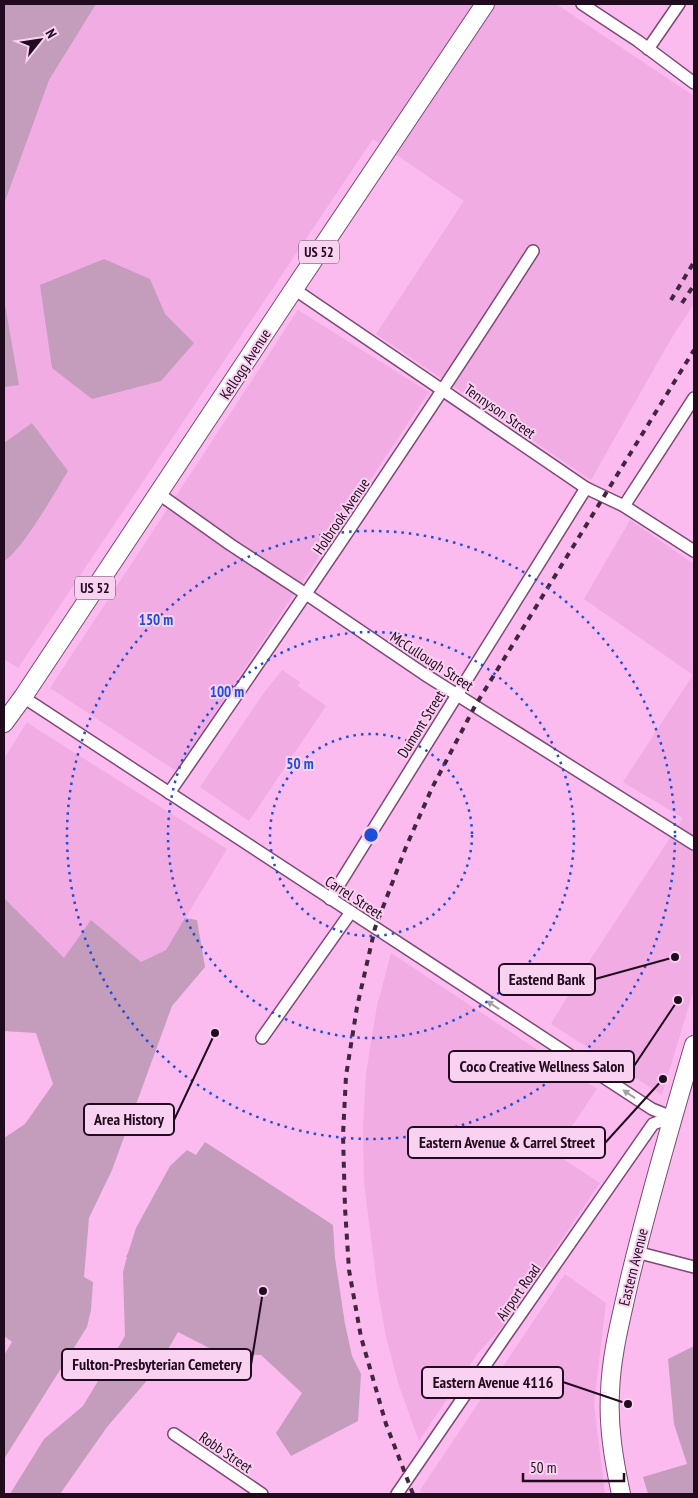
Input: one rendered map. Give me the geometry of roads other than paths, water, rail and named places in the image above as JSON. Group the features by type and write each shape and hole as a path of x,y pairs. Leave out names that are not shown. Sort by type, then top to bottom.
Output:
{"main road":[{"name":"Kellogg Avenue","path":"4,723 485,4"},
{"name":"Eastern Avenue","path":"621,1494 610,1426 612,1357 636,1252 672,1117 694,1045"}],"street":[{"path":"582,4 694,83"},
{"path":"648,49 680,4"},
{"name":"Holbrook Avenue","path":"169,793 306,594 443,390 533,251"},
{"name":"Tennyson Street","path":"294,289 586,488 624,506 694,551"},
{"path":"624,506 694,398"},
{"name":"Dumont Street","path":"330,899 586,488"},
{"name":"McCullough Street","path":"159,494 374,641 694,844"},
{"name":"Carrel Street","path":"23,697 652,1109 672,1117"},
{"path":"262,1038 351,912"},
{"name":"Airport Road","path":"397,1494 653,1124 672,1117"},
{"path":"636,1252 694,1267"},
{"name":"Robb Street","path":"174,1434 262,1494"}],"railway":[{"path":"671,300 694,262"},
{"path":"682,303 694,285"},
{"path":"413,1494 386,1424 361,1337 349,1270 343,1135 346,1076 357,1007 375,928 406,847 432,788 475,706 694,350"}],"place":[{"name":"Eastend Bank","path":"675,957"},
{"name":"Coco Creative Wellness Salon","path":"678,1000"},
{"name":"Area History","path":"215,1033"},
{"name":"Eastern Avenue & Carrel Street","path":"663,1079"},
{"name":"Fulton-Presbyterian Cemetery","path":"263,1291"},
{"name":"Eastern Avenue 4116","path":"628,1404"}]}
